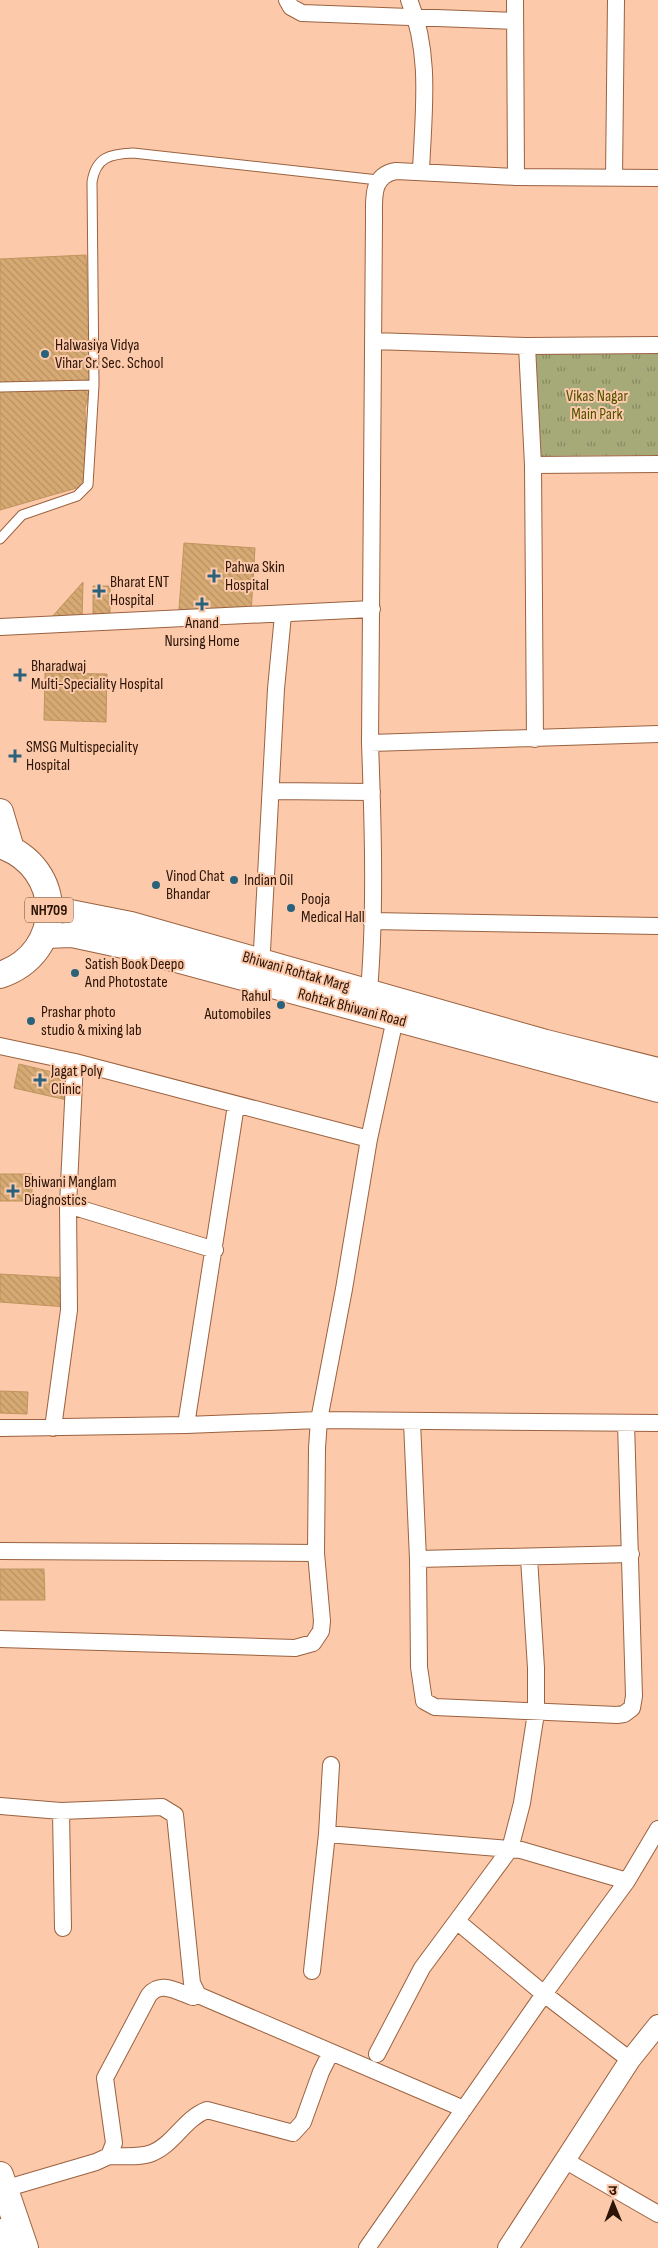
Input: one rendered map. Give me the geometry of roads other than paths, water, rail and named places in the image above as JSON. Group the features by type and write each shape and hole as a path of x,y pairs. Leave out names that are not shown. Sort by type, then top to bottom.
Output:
{"main road":[{"path":"0,812 5,847"},
{"name":"NH709","path":"4,978 28,960 44,936 50,908 46,890 38,873 26,859 5,847"},
{"name":"Bhiwani Rohtak Marg","path":"50,908 131,924 261,973 368,1002 658,1070"},
{"path":"44,936 72,936 94,939 261,973"},
{"name":"Rohtak Bhiwani Road","path":"368,1002 395,1019 658,1090"},
{"path":"2,2182 26,2248"},
{"path":"0,2232 5,2248"}],"street":[{"path":"287,0 291,7 302,13 514,21"},
{"path":"409,0 416,18 424,77 421,172"},
{"path":"514,0 516,177"},
{"path":"614,178 616,0"},
{"path":"368,1002 372,792 370,742 374,197 378,180 389,172 516,177 658,178"},
{"path":"373,341 527,346 658,345"},
{"path":"527,346 533,465 535,738"},
{"path":"533,465 658,464"},
{"path":"0,627 283,615 372,609"},
{"path":"261,973 276,689 283,615"},
{"path":"370,742 658,734"},
{"path":"272,791 372,792"},
{"path":"371,921 658,926"},
{"path":"0,1639 295,1648 308,1646 317,1639 322,1621 316,1554 316,1448 319,1420 344,1289 368,1139 395,1019"},
{"path":"0,1046 75,1062 368,1139"},
{"path":"53,1428 68,1310 70,1277 68,1205 75,1062"},
{"path":"186,1425 215,1250 236,1105"},
{"path":"68,1205 215,1250"},
{"path":"0,1428 186,1425 319,1420 658,1424"},
{"path":"412,1422 418,1559 419,1667 424,1701 435,1707 536,1713 617,1715 624,1714 632,1708 634,1696 626,1423"},
{"path":"0,1551 316,1554"},
{"path":"418,1559 529,1558 630,1554"},
{"path":"377,2054 422,1968 458,1922 510,1849 522,1803 536,1713 537,1678 529,1558"},
{"path":"312,1971 327,1834 331,1765"},
{"path":"0,1806 61,1811 162,1807 175,1814 192,1986 198,1995 464,2109"},
{"path":"61,1811 63,1928"},
{"path":"370,2247 544,1994 627,1881 658,1829"},
{"path":"327,1834 510,1849 533,1853 627,1881"},
{"path":"458,1922 544,1994 630,2060"},
{"path":"109,2156 113,2148 114,2136 105,2078 149,1995 154,1989 161,1987 192,1997 198,1995"},
{"path":"508,2248 630,2060 657,2028"},
{"path":"2,2182 96,2162 109,2156 146,2155 158,2150 199,2114 207,2110 293,2132 303,2122 321,2072 331,2052"},
{"path":"566,2161 658,2214"}],"lane":[{"path":"0,539 22,515 77,496 88,485 94,385 92,182 96,166 103,158 114,154 133,153 378,180"},
{"path":"0,387 94,385"}],"place":[{"name":"Halwasiya Vidya Vihar Sr. Sec. School","path":"45,354"},
{"name":"Pahwa Skin Hospital","path":"214,576"},
{"name":"Bharat ENT Hospital","path":"99,591"},
{"name":"Anand Nursing Home","path":"202,604"},
{"name":"Bharadwaj Multi-Speciality Hospital","path":"20,675"},
{"name":"SMSG Multispeciality Hospital","path":"15,756"},
{"name":"Indian Oil","path":"234,880"},
{"name":"Vinod Chat Bhandar","path":"156,885"},
{"name":"Pooja Medical Hall","path":"291,908"},
{"name":"Satish Book Deepo And Photostate","path":"75,973"},
{"name":"Rahul Automobiles","path":"281,1005"},
{"name":"Prashar photo studio & mixing lab","path":"31,1021"},
{"name":"Jagat Poly Clinic","path":"40,1080"},
{"name":"Bhiwani Manglam Diagnostics","path":"13,1191"}],"park label":[{"name":"Vikas Nagar Main Park","path":"597,405"}]}
